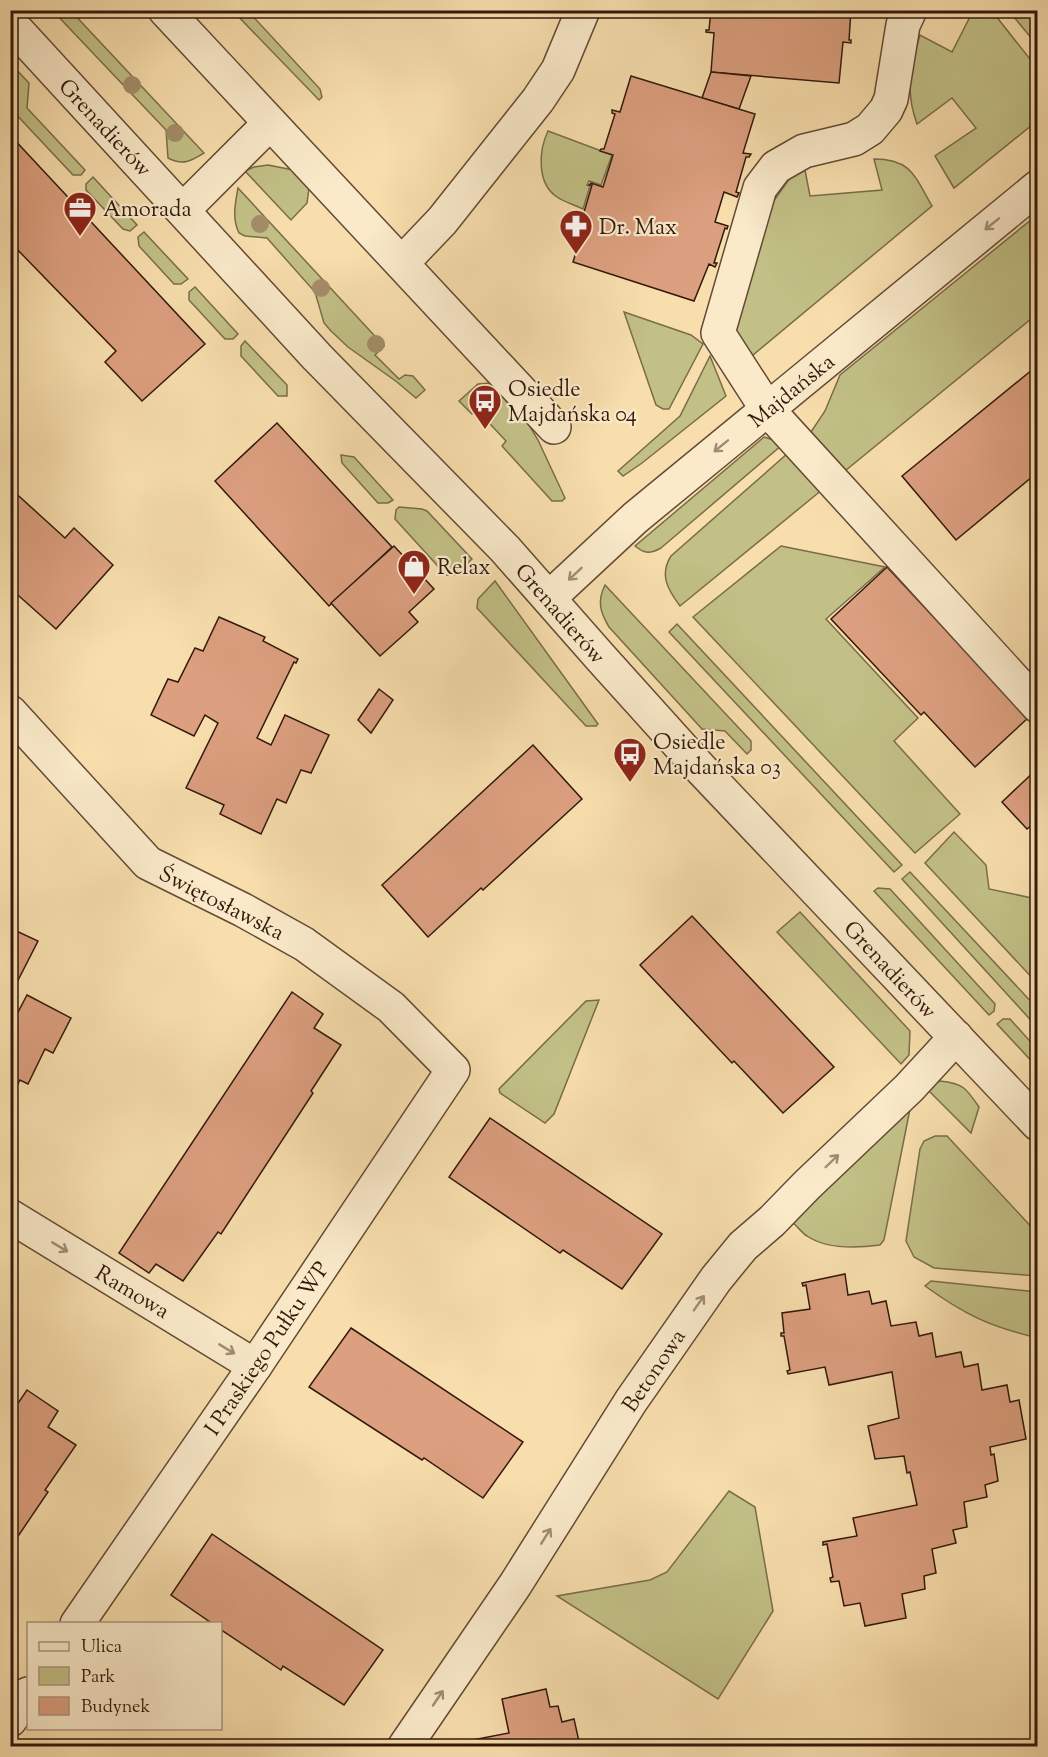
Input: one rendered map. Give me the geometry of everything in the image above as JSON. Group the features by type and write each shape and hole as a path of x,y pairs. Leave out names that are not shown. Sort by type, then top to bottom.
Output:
{"street":[{"path":"165,10 554,427"},
{"path":"402,263 442,221 538,100 558,70 583,10"},
{"path":"910,10 903,25 891,99 870,129 855,139 804,151 776,167 760,188 718,333 767,409 1038,706"},
{"name":"Grenadierów","path":"10,23 317,357 505,549 702,770 1038,1124"},
{"path":"183,210 270,123"},
{"name":"Majdańska","path":"549,598 635,518 1038,187"},
{"name":"Świętosławska","path":"10,711 147,863 243,910 304,944 391,1007 453,1070"},
{"name":"Betonowa","path":"405,1746 515,1585 631,1401 716,1279 743,1246 772,1221 909,1088 956,1037"},
{"name":"I Praskiego Pułku WP","path":"78,1622 255,1366 453,1070"},
{"name":"Ramowa","path":"10,1216 255,1366"},
{"path":"10,1720 27,1695"}],"green space":[{"path":"53,11 71,11 204,153 187,162 178,162 168,158 166,130"},
{"path":"233,11 248,11 320,89 322,97 319,100"},
{"path":"973,11 992,11 1037,68 1037,121 954,188 935,156 976,128 952,98 917,124 911,101 910,80 920,35 952,52"},
{"path":"1009,11 1037,11 1037,45"},
{"path":"10,63 29,83 27,108 85,170 81,175 73,175 11,109"},
{"path":"548,131 612,155 601,185 589,181 587,185 590,186 583,209 557,197 545,183 541,157"},
{"path":"874,159 897,162 905,166 916,178 932,206 753,355 738,344 733,332 763,216 790,178 805,170 810,196 882,190"},
{"path":"268,165 293,170 309,188 307,203 291,220 245,171"},
{"path":"93,177 137,225 130,231 123,229 86,190 86,184"},
{"path":"238,188 384,346 375,355 399,379 405,375 413,376 425,390 416,398 348,347 331,331 324,323 315,292 267,238 245,236 239,233 235,217"},
{"path":"1037,215 1037,314 840,475 807,438 825,411 840,375"},
{"path":"144,232 188,279 181,284 174,284 139,246 138,237"},
{"path":"195,287 238,334 233,339 225,339 189,300 189,292"},
{"path":"624,312 691,335 703,344 669,409 656,405"},
{"path":"245,341 287,385 287,396 278,396 241,356 241,346"},
{"path":"710,356 726,396 623,476 618,471 680,416"},
{"path":"490,383 529,425 565,498 562,501 552,501 502,446 506,441 477,410 472,414 459,401 478,384"},
{"path":"764,437 782,445 661,548 648,552 635,546"},
{"path":"788,453 823,489 680,606 666,582 667,563 671,556"},
{"path":"341,455 354,457 393,500 388,503 378,503 342,463"},
{"path":"399,507 427,511 472,559 455,575 446,575 395,519 396,510"},
{"path":"781,546 885,567 826,619 918,718 894,741 960,814 915,853 693,617"},
{"path":"495,581 598,724 596,726 586,726 477,608 478,599"},
{"path":"605,585 751,741 751,750 747,754 725,731 702,729 609,627 601,606 601,596"},
{"path":"677,624 902,865 894,872 669,632"},
{"path":"954,832 986,865 989,889 1037,899 1037,983 925,863"},
{"path":"910,872 1037,1008 1037,1027 902,879"},
{"path":"878,888 890,889 995,1004 994,1011 989,1015 874,891"},
{"path":"800,912 910,1031 909,1055 901,1064 777,932"},
{"path":"599,1000 554,1114 545,1123 500,1093 499,1089 586,1001"},
{"path":"1003,1019 1010,1019 1037,1049 1037,1067 997,1024"},
{"path":"940,1081 954,1083 964,1088 979,1107 971,1133 928,1090"},
{"path":"912,1099 884,1240 880,1245 842,1246 823,1243 805,1235 793,1223"},
{"path":"935,1136 947,1136 1037,1233 1037,1276 934,1268 914,1257 906,1241 920,1149 924,1141"},
{"path":"931,1281 1037,1292 1034,1337 1003,1328 964,1312 925,1286"},
{"path":"729,1491 755,1507 773,1611 718,1699 557,1596 650,1580 667,1572"}],"building":[{"path":"711,10 851,10 849,40 851,43 843,42 839,83 711,72 714,33 706,32 706,30 709,30"},
{"path":"711,72 751,76 739,109 702,98"},
{"path":"631,76 755,114 743,153 751,154 746,157 736,192 739,193 737,197 724,192 715,222 728,226 727,229 725,228 714,263 717,263 715,267 709,264 694,301 573,262 585,224 578,222 582,219 592,185 589,185 591,183 603,187 613,155 600,151 604,149 615,114 612,110 620,112"},
{"path":"10,135 205,344 142,401 105,362 116,351 10,242"},
{"path":"1038,365 1038,472 956,540 902,476"},
{"path":"277,423 392,547 329,606 215,481"},
{"path":"10,488 65,538 74,528 113,565 56,629 10,588"},
{"path":"394,546 434,589 409,612 418,622 380,656 331,603"},
{"path":"887,567 1028,718 975,767 924,712 921,715 831,619"},
{"path":"219,617 265,637 263,641 298,659 296,663 294,662 257,738 271,745 285,715 329,735 311,773 301,770 286,803 277,799 261,834 220,814 224,805 186,788 218,723 205,715 194,736 151,715 168,679 178,682 195,648 203,651"},
{"path":"379,689 393,700 371,733 358,720"},
{"path":"533,745 582,799 428,937 382,885"},
{"path":"1038,768 1038,820 1027,829 1002,802"},
{"path":"692,916 834,1067 783,1113 734,1061 732,1063 640,965"},
{"path":"10,928 38,941 10,996"},
{"path":"292,992 323,1014 314,1028 341,1045 311,1091 313,1093 221,1234 218,1232 183,1281 156,1264 149,1273 119,1253"},
{"path":"27,995 71,1018 53,1053 45,1049 28,1084 20,1080 10,1099 10,1011 17,1014"},
{"path":"490,1118 662,1234 622,1289 563,1250 560,1253 449,1177"},
{"path":"845,1274 848,1295 869,1291 872,1304 886,1301 891,1326 916,1322 919,1336 932,1333 936,1357 961,1352 964,1367 978,1364 982,1390 1007,1385 1010,1402 1019,1400 1026,1439 990,1447 991,1455 994,1454 998,1481 985,1485 987,1497 964,1502 967,1527 953,1530 956,1543 932,1549 936,1573 924,1576 925,1589 902,1594 906,1618 865,1626 860,1603 844,1606 839,1581 831,1582 830,1578 833,1577 827,1544 823,1545 823,1542 857,1536 853,1518 917,1505 904,1456 875,1459 868,1426 899,1418 892,1372 829,1385 825,1367 788,1374 787,1371 790,1370 784,1336 781,1336 781,1333 784,1333 782,1313 810,1309 806,1285 803,1286 802,1283"},
{"path":"351,1328 523,1442 483,1498 424,1458 422,1460 309,1387"},
{"path":"27,1390 58,1411 48,1427 76,1445 45,1490 48,1492 10,1548 10,1415"},
{"path":"212,1534 383,1650 344,1705 283,1666 281,1670 222,1630 222,1622 210,1622 171,1595"},
{"path":"546,1689 550,1707 558,1706 562,1722 574,1719 580,1746 473,1746 472,1740 509,1733 502,1699"}],"place":[{"name":"Amorada","path":"80,237"},
{"name":"Dr. Max","path":"576,255"},
{"name":"Osiedle Majdańska 04","path":"485,430"},
{"name":"Relax","path":"414,595"},
{"name":"Osiedle Majdańska 03","path":"630,783"}]}
